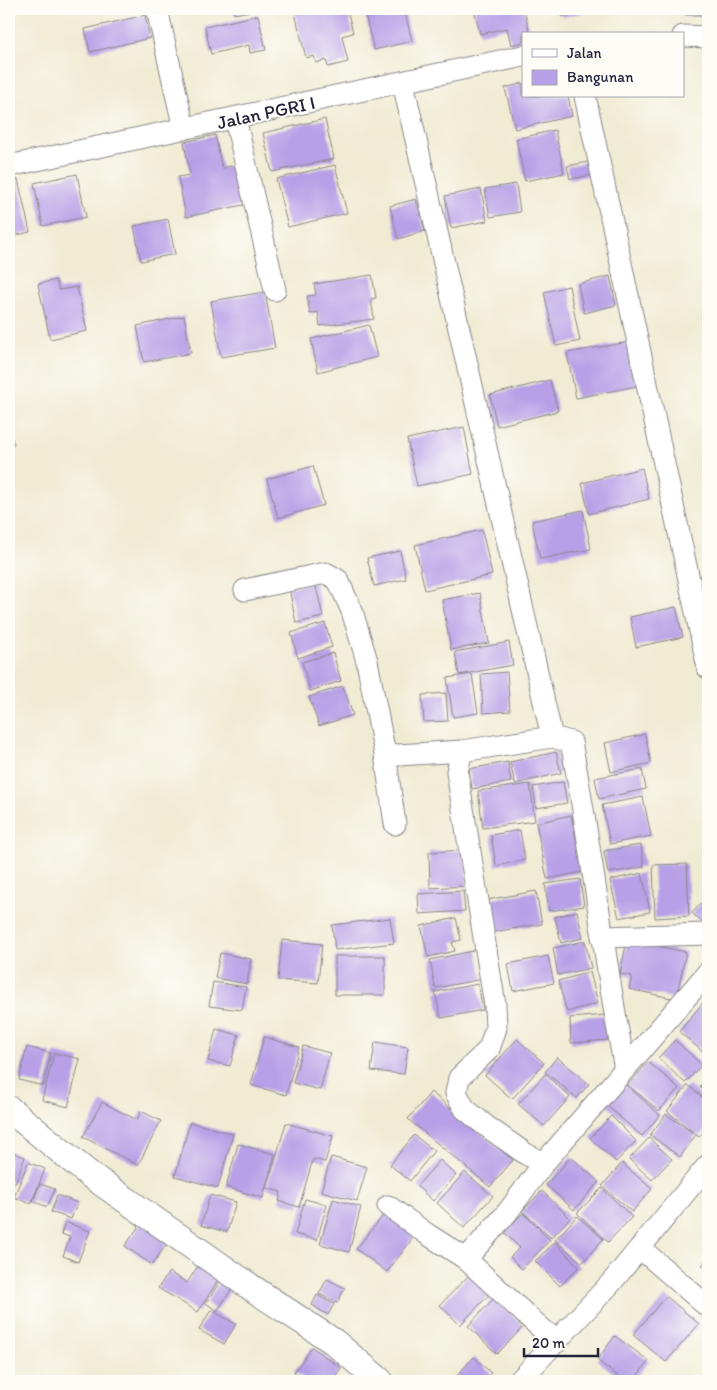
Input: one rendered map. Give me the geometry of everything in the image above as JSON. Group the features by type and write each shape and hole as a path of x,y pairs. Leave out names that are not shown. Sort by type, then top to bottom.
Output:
{"street":[{"path":"157,9 184,130"},
{"path":"684,36 708,37"},
{"name":"Jalan PGRI I","path":"9,166 522,56"},
{"path":"403,83 552,737"},
{"path":"585,98 708,668"},
{"path":"235,118 275,290"},
{"path":"245,590 326,573 338,580 352,611 367,661 385,754 395,824"},
{"path":"385,754 398,755 462,751 552,737 570,742 581,795 602,937 625,1069"},
{"path":"462,751 457,772 496,1005 496,1028 489,1049 459,1078 456,1093 465,1109 486,1126 526,1154 544,1163"},
{"path":"602,937 708,934"},
{"path":"466,1259 506,1214 544,1163 708,972"},
{"path":"9,1109 89,1174 249,1286 334,1342 380,1381"},
{"path":"519,1381 611,1283 708,1165"},
{"path":"388,1206 466,1259 524,1314 557,1342"},
{"path":"640,1248 708,1307"}],"building":[{"path":"233,9 256,9 256,10 234,14"},
{"path":"294,9 304,9 304,11 347,9 353,33 342,36 348,62 328,67 326,60 316,63 314,56 306,58"},
{"path":"391,9 404,9 412,41 374,50 365,15"},
{"path":"474,9 524,9 530,32 522,32 522,42 511,45 507,28 480,34"},
{"path":"560,9 594,9 594,10 562,17"},
{"path":"685,9 708,9 708,15 685,15"},
{"path":"145,15 150,38 90,52 85,29"},
{"path":"258,15 266,50 250,53 249,45 211,54 205,27"},
{"path":"522,83 522,98 568,98 572,116 515,129 505,88"},
{"path":"325,119 334,159 272,172 263,133"},
{"path":"555,130 564,173 525,181 516,139"},
{"path":"215,135 222,168 239,164 248,204 186,217 178,177 190,175 184,142"},
{"path":"589,162 592,175 570,179 567,166"},
{"path":"335,165 347,213 288,227 276,179"},
{"path":"77,174 86,217 43,226 34,183"},
{"path":"18,179 30,232 9,237 9,181"},
{"path":"516,184 520,212 490,217 485,189"},
{"path":"481,189 487,221 451,228 445,196"},
{"path":"416,199 425,231 398,239 390,206"},
{"path":"168,219 175,254 141,261 134,226"},
{"path":"372,275 376,298 371,299 374,319 320,326 318,312 310,314 307,296 316,295 314,284"},
{"path":"610,276 616,305 584,313 578,284"},
{"path":"56,280 59,290 77,287 87,331 50,339 38,284"},
{"path":"569,286 580,341 556,346 544,292"},
{"path":"265,292 275,348 221,357 211,301"},
{"path":"184,316 191,353 144,362 137,326"},
{"path":"369,325 377,357 318,372 311,339"},
{"path":"628,342 637,386 576,398 567,353"},
{"path":"550,380 558,411 497,426 490,395"},
{"path":"464,427 473,474 417,486 407,439"},
{"path":"9,430 14,444 9,446"},
{"path":"313,466 324,505 278,518 267,479"},
{"path":"642,468 649,499 589,514 582,483"},
{"path":"583,510 591,549 540,559 532,521"},
{"path":"482,530 492,575 425,590 415,545"},
{"path":"400,551 406,579 374,586 367,558"},
{"path":"315,582 323,617 296,623 289,588"},
{"path":"480,593 489,643 451,650 442,600"},
{"path":"676,607 683,637 636,647 630,617"},
{"path":"325,623 332,647 298,658 291,633"},
{"path":"509,642 513,665 459,675 455,652"},
{"path":"333,653 341,681 310,691 302,662"},
{"path":"507,672 510,711 483,713 481,674"},
{"path":"472,674 478,713 453,717 447,678"},
{"path":"343,686 353,715 319,726 309,697"},
{"path":"446,693 448,721 424,722 422,695"},
{"path":"645,734 651,763 611,772 605,743"},
{"path":"556,752 561,773 515,784 510,762"},
{"path":"508,762 511,782 472,789 469,769"},
{"path":"642,769 646,789 599,799 595,778"},
{"path":"563,782 567,803 536,808 533,787"},
{"path":"530,784 535,821 483,828 478,791"},
{"path":"643,797 651,836 610,844 602,805"},
{"path":"571,815 583,872 547,879 536,823"},
{"path":"520,830 525,860 496,866 491,835"},
{"path":"641,845 644,867 608,873 604,851"},
{"path":"466,850 467,886 430,888 429,852"},
{"path":"687,864 689,916 655,918 653,865"},
{"path":"642,873 650,912 619,918 610,880"},
{"path":"580,879 584,906 549,911 545,884"},
{"path":"463,891 465,911 419,914 418,894"},
{"path":"536,891 542,924 493,932 487,900"},
{"path":"708,896 708,922 705,925 692,913"},
{"path":"577,911 583,938 561,943 555,917"},
{"path":"390,918 394,943 335,950 332,925"},
{"path":"456,918 461,940 452,942 455,951 428,957 421,926"},
{"path":"282,940 322,944 318,983 278,980"},
{"path":"627,940 686,952 676,999 629,989 632,976 620,974"},
{"path":"585,941 591,968 558,975 553,948"},
{"path":"477,950 483,979 435,988 430,960"},
{"path":"220,953 251,959 247,984 215,978"},
{"path":"335,956 385,956 385,995 335,995"},
{"path":"548,956 554,983 513,991 508,964"},
{"path":"590,972 598,1003 567,1012 558,981"},
{"path":"213,982 246,987 242,1010 209,1006"},
{"path":"478,984 483,1010 441,1018 435,992"},
{"path":"708,996 708,1056 679,1032"},
{"path":"606,1015 608,1040 571,1043 570,1018"},
{"path":"216,1029 239,1035 230,1066 208,1061"},
{"path":"264,1037 299,1047 286,1095 251,1085"},
{"path":"517,1039 544,1063 512,1099 485,1075"},
{"path":"675,1040 702,1065 685,1083 658,1058"},
{"path":"375,1042 408,1047 404,1074 371,1071"},
{"path":"303,1046 330,1053 320,1090 293,1083"},
{"path":"27,1047 51,1053 43,1086 19,1080"},
{"path":"54,1053 80,1059 68,1107 42,1100"},
{"path":"557,1057 589,1084 577,1098 545,1072"},
{"path":"648,1062 679,1088 659,1111 628,1085"},
{"path":"545,1074 570,1097 544,1126 518,1104"},
{"path":"708,1077 708,1093 700,1086"},
{"path":"624,1083 660,1115 642,1136 605,1104"},
{"path":"688,1085 708,1102 708,1126 699,1137 667,1111"},
{"path":"431,1092 513,1160 490,1187 408,1119"},
{"path":"102,1102 137,1120 141,1111 161,1121 138,1165 83,1137"},
{"path":"666,1114 696,1135 680,1157 650,1135"},
{"path":"611,1116 636,1141 616,1162 590,1138"},
{"path":"190,1122 233,1134 218,1188 175,1176"},
{"path":"286,1123 333,1136 325,1162 313,1159 299,1207 279,1201 281,1192 267,1188"},
{"path":"414,1135 434,1151 410,1181 390,1165"},
{"path":"649,1138 672,1159 652,1180 629,1159"},
{"path":"238,1144 275,1154 263,1198 226,1187"},
{"path":"9,1151 25,1157 15,1183 9,1181"},
{"path":"331,1157 367,1167 357,1201 321,1191"},
{"path":"571,1157 599,1182 574,1210 546,1185"},
{"path":"440,1160 456,1175 433,1201 417,1186"},
{"path":"28,1162 45,1169 31,1204 14,1197"},
{"path":"622,1163 652,1189 632,1212 602,1186"},
{"path":"465,1172 493,1196 464,1228 437,1203"},
{"path":"40,1184 55,1189 47,1207 33,1201"},
{"path":"602,1188 632,1217 608,1242 577,1213"},
{"path":"542,1191 570,1218 551,1238 522,1211"},
{"path":"57,1195 78,1203 71,1219 51,1212"},
{"path":"210,1195 236,1202 227,1232 201,1225"},
{"path":"305,1199 327,1205 317,1240 295,1234"},
{"path":"333,1199 361,1207 349,1252 320,1244"},
{"path":"386,1212 416,1234 387,1272 356,1249"},
{"path":"523,1213 550,1240 522,1269 510,1257 520,1248 504,1232"},
{"path":"577,1216 603,1239 582,1263 555,1240"},
{"path":"144,1219 171,1238 152,1265 125,1246"},
{"path":"65,1222 90,1231 78,1262 63,1256 70,1237 61,1234"},
{"path":"555,1242 579,1267 560,1286 535,1261"},
{"path":"708,1260 708,1272 702,1265"},
{"path":"201,1261 222,1274 198,1312 158,1288 169,1272 187,1283"},
{"path":"470,1274 490,1294 460,1325 440,1305"},
{"path":"223,1277 235,1284 217,1311 206,1303"},
{"path":"327,1279 345,1288 337,1303 319,1294"},
{"path":"317,1295 334,1304 328,1315 312,1305"},
{"path":"666,1296 699,1324 666,1362 633,1335"},
{"path":"494,1298 524,1326 497,1354 468,1326"},
{"path":"211,1310 236,1324 224,1344 199,1330"},
{"path":"615,1336 649,1361 633,1381 624,1381 597,1360"},
{"path":"312,1347 341,1368 332,1381 308,1381 294,1372"},
{"path":"474,1357 491,1373 483,1381 452,1381"}]}
